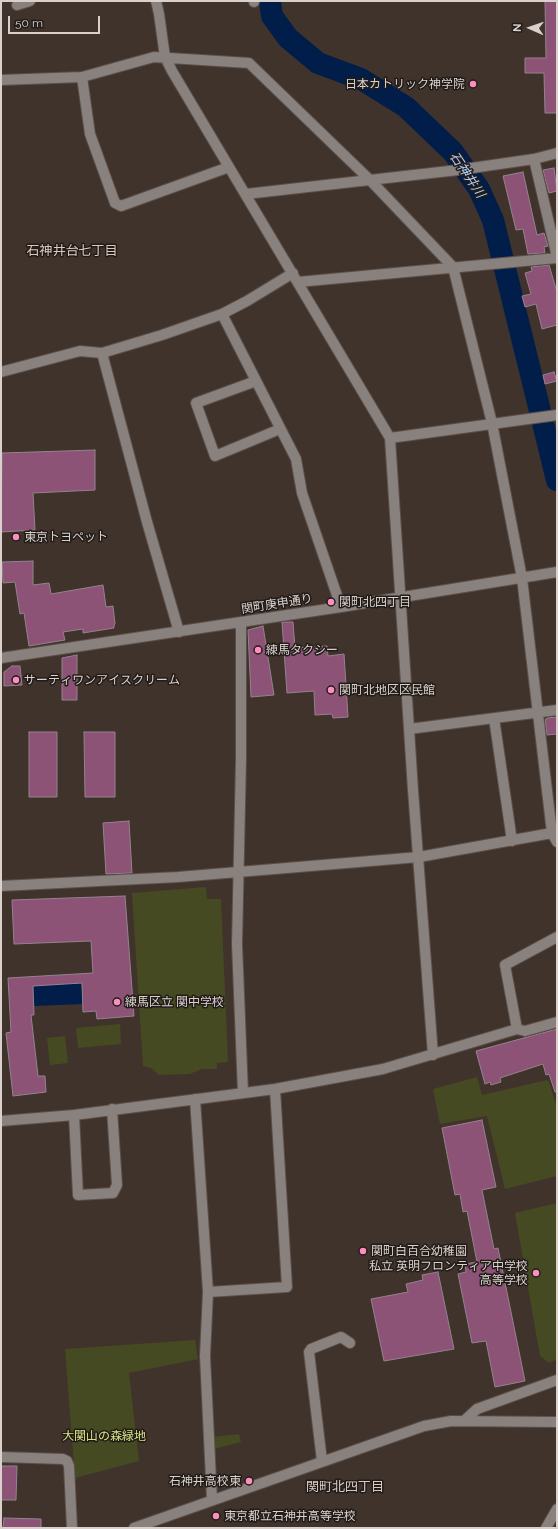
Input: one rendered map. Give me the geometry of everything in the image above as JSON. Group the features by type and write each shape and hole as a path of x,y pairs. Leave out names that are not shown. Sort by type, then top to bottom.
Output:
{"street":[{"path":"17,5 30,1"},
{"path":"156,1 160,14 165,57 172,71 296,277 390,438 402,597 409,729 433,1055"},
{"path":"1,80 82,77 154,57 249,63 370,180 453,268 492,423 522,578 555,835 512,841 419,858 239,872 1,886"},
{"path":"82,77 90,134 115,203 121,206 229,167"},
{"path":"246,194 458,170 534,159 557,153"},
{"path":"1,372 80,351 102,353 222,314 296,277 453,268 557,257 534,159"},
{"path":"222,314 296,459 302,493 341,607"},
{"path":"102,353 147,522 179,632"},
{"path":"256,381 196,403 215,456 280,429"},
{"path":"390,438 492,423 553,416"},
{"name":"関町庚申通り","path":"1,658 341,607 557,572"},
{"path":"241,622 237,944 243,1093"},
{"path":"409,729 557,710"},
{"path":"494,718 512,841"},
{"path":"517,1029 505,965 557,937"},
{"path":"1,1121 74,1115 275,1089 383,1069 517,1029 525,1031 557,1022"},
{"path":"208,1292 287,1287 275,1089"},
{"path":"196,1099 208,1292 205,1356 212,1500"},
{"path":"74,1115 78,1194 113,1193 117,1185 112,1109"},
{"path":"322,1461 309,1352 310,1349 342,1337 350,1343"},
{"path":"464,1421 477,1409 557,1380"},
{"path":"134,1528 322,1461 438,1422 557,1422"},
{"path":"1,1457 63,1459 68,1461 72,1528"},
{"path":"546,1528 557,1509"}],"green space":[{"path":"206,887 207,899 221,899 228,1062 217,1063 217,1069 202,1069 190,1074 159,1075 151,1068 143,1066 132,893"},
{"path":"120,1024 121,1044 78,1048 76,1028"},
{"path":"65,1036 68,1063 50,1065 47,1038"},
{"path":"477,1077 482,1095 547,1080 549,1082 557,1107 557,1176 505,1189 487,1116 440,1124 433,1089"},
{"path":"557,1203 557,1359 549,1363 540,1356 515,1213"},
{"name":"大関山の森緑地","path":"195,1340 198,1359 129,1373 139,1461 75,1478 65,1349"},
{"path":"239,1434 241,1442 214,1449 213,1437"}],"water":[{"path":"81,983 83,1004 33,1006 33,986"}],"building":[{"path":"545,1 557,1 557,113 545,113 544,73 525,73 525,58 546,58"},
{"path":"554,168 557,191 549,193 543,170"},
{"path":"523,172 537,235 544,233 548,246 544,247 545,253 528,254 523,229 516,230 503,176"},
{"path":"549,265 557,292 557,325 542,329 536,304 525,307 522,296 531,294 525,273 532,271 531,267"},
{"path":"554,372 557,381 545,384 543,375"},
{"path":"95,450 95,490 33,493 35,530 1,532 2,453"},
{"path":"33,561 33,585 49,583 51,594 103,585 106,607 113,606 114,628 83,633 83,629 63,632 65,640 29,646 24,613 20,614 15,582 3,583 2,562"},
{"path":"282,622 293,622 295,648 327,646 328,656 344,654 348,717 333,718 332,714 315,715 314,691 287,693"},
{"path":"263,626 274,695 251,697 248,630"},
{"path":"77,655 77,700 62,700 62,658"},
{"path":"12,666 20,666 22,685 4,686 4,672"},
{"path":"557,717 557,734 547,735 545,720 547,718"},
{"path":"29,732 57,732 57,797 29,797"},
{"path":"84,732 115,732 115,797 85,797"},
{"path":"129,821 132,873 106,874 103,823"},
{"path":"125,896 134,1016 97,1019 96,1011 83,1012 82,983 33,986 34,1015 31,1015 38,1076 45,1076 46,1092 13,1096 6,1033 11,1032 8,978 93,973 91,941 14,944 12,900"},
{"path":"557,1029 557,1092 555,1092 549,1074 546,1075 543,1064 500,1078 501,1082 491,1085 490,1082 485,1084 476,1051"},
{"path":"482,1120 496,1187 482,1190 494,1249 498,1248 525,1381 495,1387 486,1341 472,1343 458,1274 466,1272 465,1264 477,1262 467,1211 463,1212 460,1194 455,1195 442,1128"},
{"path":"438,1272 454,1349 384,1361 371,1299 408,1292 406,1284 423,1280 422,1275"},
{"path":"1,1466 17,1466 16,1500 1,1500"},
{"path":"4,1518 41,1519 41,1528 3,1528"}],"waterway":[{"name":"石神井川","path":"270,1 272,16 288,38 318,63 361,79 406,107 453,152 479,189 493,220 557,480"}],"place":[{"name":"日本カトリック神学院","path":"473,84"},
{"name":"東京トヨペット","path":"16,537"},
{"name":"関町北四丁目","path":"331,602"},
{"name":"練馬タクシー","path":"258,650"},
{"name":"サーティワンアイスクリーム","path":"16,680"},
{"name":"関町北地区区民館","path":"331,690"},
{"name":"練馬区立 関中学校","path":"117,1002"},
{"name":"関町白百合幼稚園","path":"363,1251"},
{"name":"私立 英明フロンティア中学校 高等学校","path":"536,1273"},
{"name":"石神井高校東","path":"249,1481"},
{"name":"東京都立石神井高等学校","path":"216,1516"}],"district":[{"name":"石神井台七丁目","path":"72,251"},
{"name":"関町北四丁目","path":"345,1487"}]}
